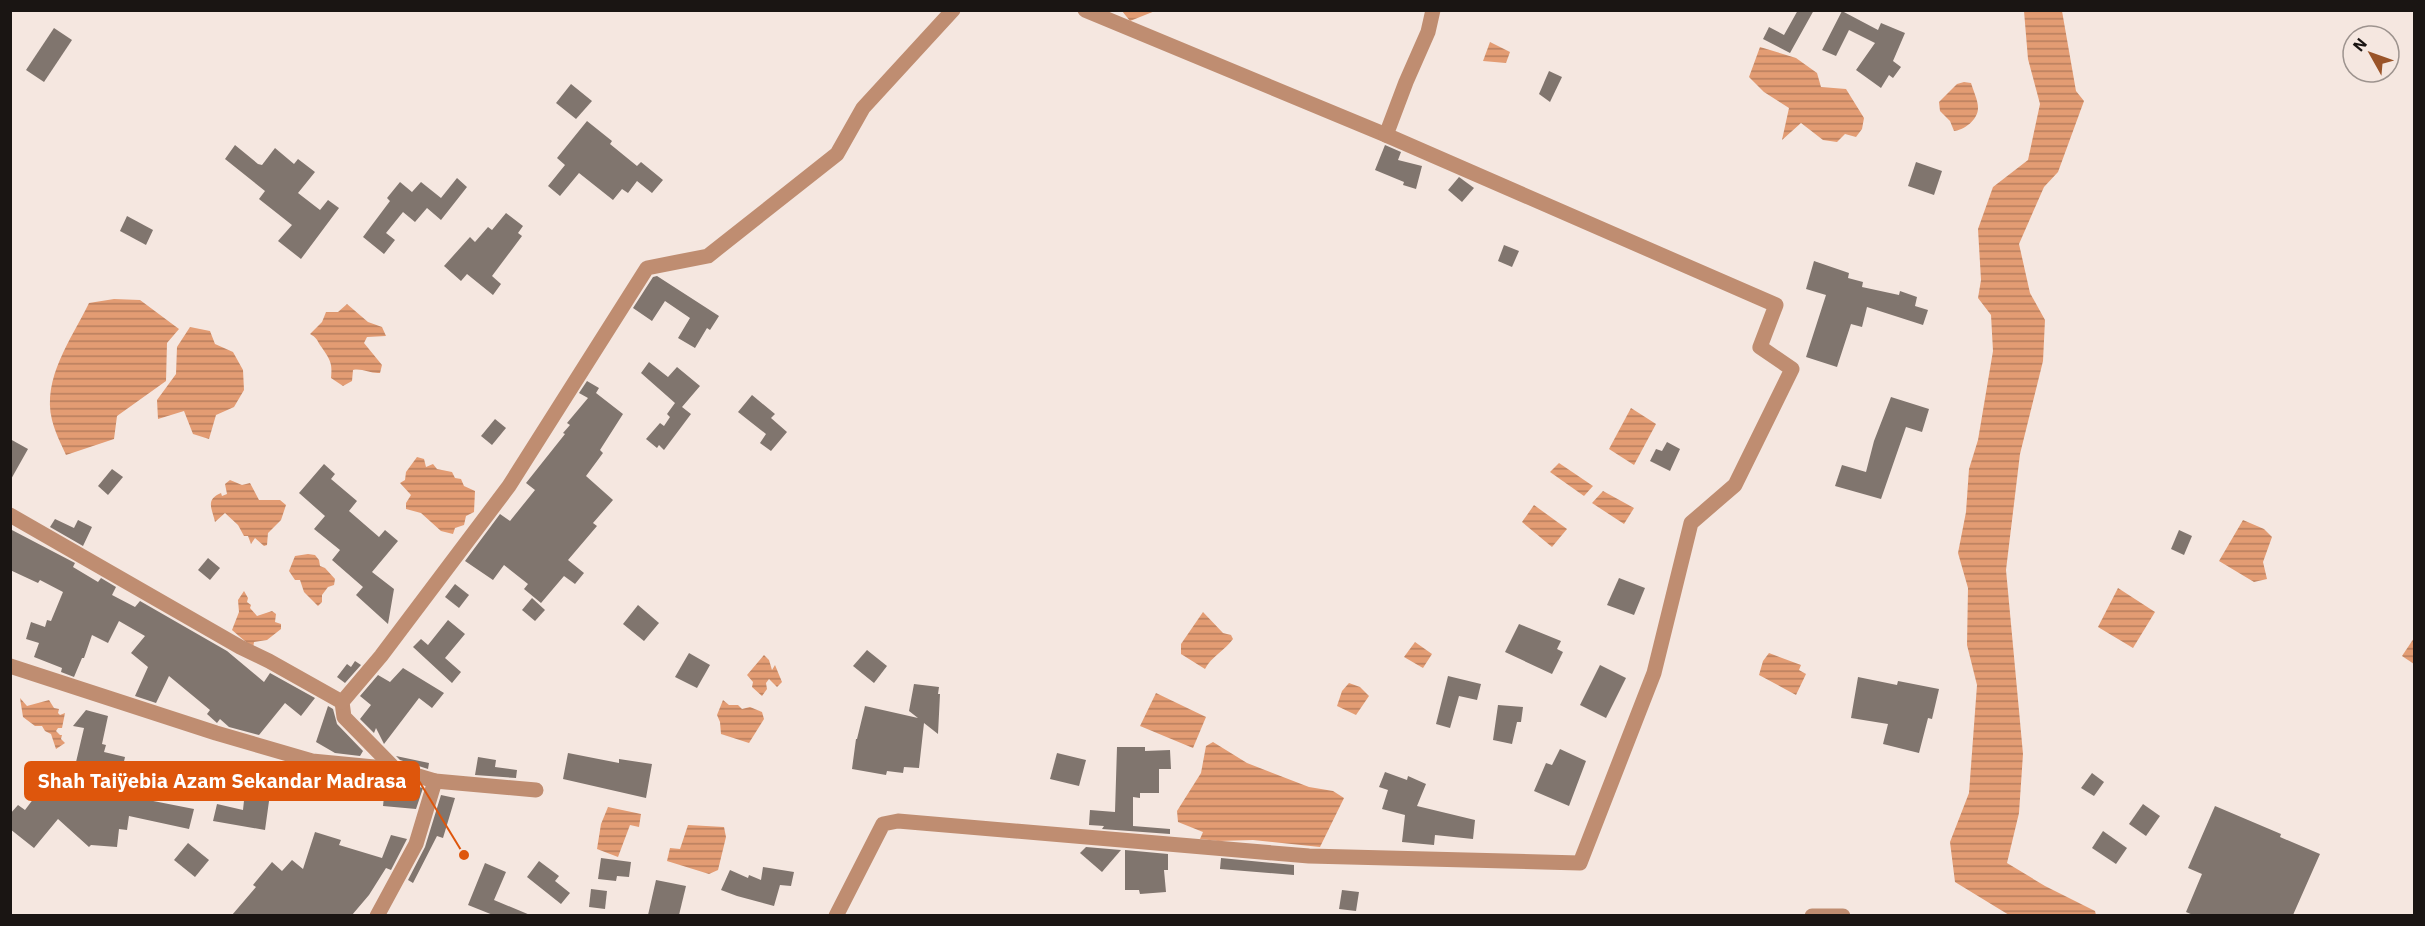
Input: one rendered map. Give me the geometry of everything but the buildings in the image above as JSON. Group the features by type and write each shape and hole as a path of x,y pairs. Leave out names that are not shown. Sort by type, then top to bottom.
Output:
{"street":[{"path":"394,769 344,717 342,702 381,656 509,486 647,268 708,256 837,154 863,108 953,10"},
{"path":"836,915 883,824 898,821 1309,856 1580,863 1654,673 1691,523 1735,485 1792,369 1760,347 1776,305 1386,135 1084,10"},
{"path":"1386,135 1428,32 1433,10"},
{"path":"10,515 240,647 342,702"},
{"path":"10,666 216,733 312,761 394,769 435,780 536,789"},
{"path":"377,915 416,844 435,780"},
{"path":"1812,915 1843,915"}],"shaded area":[{"path":"1122,11 1155,11 1130,21"},
{"path":"2024,11 2062,11 2076,91 2084,101 2058,172 2044,187 2019,244 2030,293 2045,320 2043,361 2020,454 2006,570 2023,754 2019,813 2007,863 2045,886 2095,911 2096,915 2009,915 1955,882 1950,842 1969,793 1977,685 1967,645 1968,588 1958,553 1966,512 1969,469 1978,440 1993,351 1991,315 1978,298 1981,280 1978,229 1993,187 2028,160 2040,104 2028,59"},
{"path":"1490,42 1510,52 1506,63 1483,61"},
{"path":"1760,47 1796,58 1817,73 1821,87 1846,89 1864,118 1862,129 1856,137 1845,134 1837,142 1823,140 1801,123 1782,140 1789,108 1764,92 1749,77"},
{"path":"1971,83 1978,108 1976,117 1970,124 1954,131 1950,121 1940,111 1939,102 1957,84"},
{"path":"114,299 140,300 179,329 167,343 166,381 117,416 114,439 66,455 52,420 50,404 55,374 89,303"},
{"path":"347,304 368,322 382,327 386,336 367,337 364,343 382,365 380,373 353,370 352,381 343,386 331,378 330,360 310,334 322,322 326,312 338,312"},
{"path":"190,327 210,331 215,344 233,352 243,370 244,390 234,407 216,415 209,439 193,434 184,411 158,419 157,400 176,374 177,347"},
{"path":"1631,408 1656,424 1634,465 1609,449"},
{"path":"417,457 424,459 426,467 433,464 437,469 452,472 455,478 461,479 464,486 475,491 474,512 466,516 464,525 455,528 453,534 441,531 421,513 406,509 406,503 411,495 400,483 405,480 406,472"},
{"path":"1559,463 1593,486 1584,496 1550,472"},
{"path":"230,480 242,485 250,483 259,500 280,500 286,505 281,520 268,533 267,545 264,546 255,538 251,544 248,536 244,536 238,525 225,513 215,522 211,502 221,493 222,496 227,494 225,484"},
{"path":"1603,491 1634,508 1624,524 1592,503"},
{"path":"1534,505 1567,529 1552,547 1522,522"},
{"path":"2243,520 2264,529 2272,537 2263,562 2267,579 2254,582 2219,561"},
{"path":"315,555 320,566 335,579 334,585 328,587 322,595 322,602 318,606 304,592 300,580 295,580 289,571 295,556"},
{"path":"2118,588 2155,612 2133,648 2098,627"},
{"path":"244,591 248,598 247,602 251,605 250,608 257,616 272,611 276,614 275,622 281,624 281,629 267,640 254,642 253,648 232,630 239,612 238,600"},
{"path":"1203,612 1223,633 1231,635 1233,639 1205,669 1181,654 1181,644"},
{"path":"2414,638 2414,664 2402,656"},
{"path":"1415,642 1432,654 1423,668 1404,657"},
{"path":"1769,653 1801,665 1799,670 1806,674 1796,695 1759,675 1763,661"},
{"path":"764,655 769,660 772,670 775,665 782,682 777,687 769,679 766,683 767,689 762,696 752,687 753,682 747,675"},
{"path":"1349,683 1360,687 1369,696 1356,715 1337,706 1342,691"},
{"path":"1156,693 1206,717 1193,748 1140,726"},
{"path":"20,698 27,706 49,700 54,708 59,709 60,715 65,713 62,728 56,731 62,735 61,739 65,743 56,749 51,734 42,726 35,726 23,717"},
{"path":"723,700 729,705 738,705 742,709 750,707 762,712 764,719 749,743 721,734 717,715"},
{"path":"1213,742 1247,763 1309,787 1333,791 1344,798 1320,847 1253,840 1200,839 1203,832 1178,822 1177,811 1201,773 1206,746"},
{"path":"608,807 641,814 639,827 630,825 618,857 597,849 601,824"},
{"path":"688,825 724,827 726,837 718,870 709,874 667,861 670,848 680,849"}],"place":[{"name":"Shah Taiÿebia Azam Sekandar Madrasa","path":"464,855"}]}
